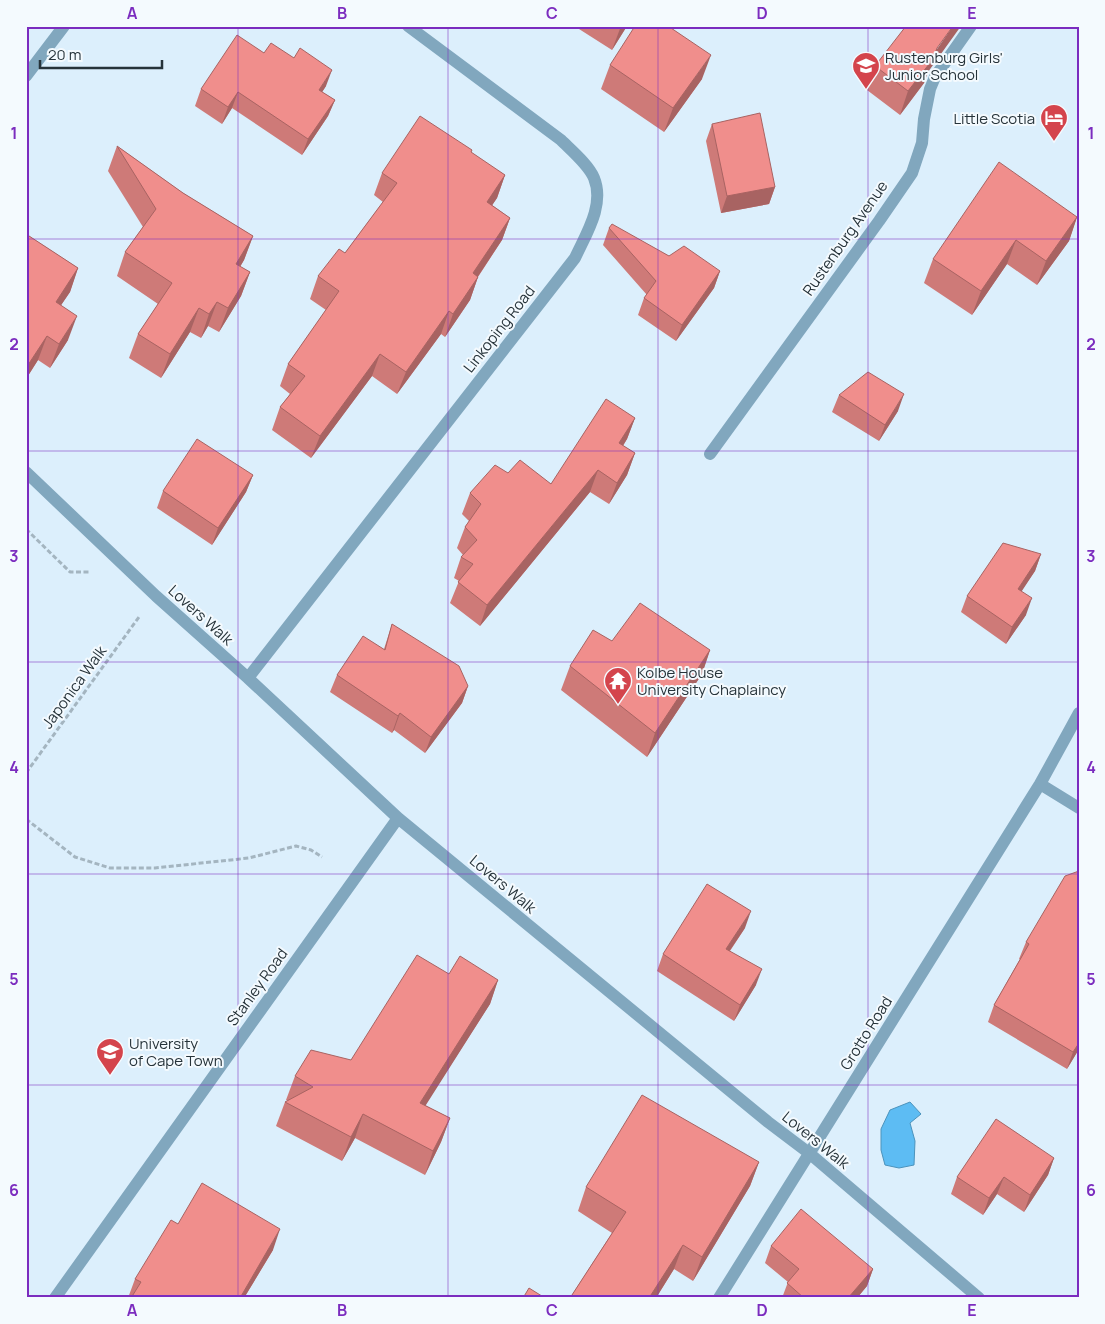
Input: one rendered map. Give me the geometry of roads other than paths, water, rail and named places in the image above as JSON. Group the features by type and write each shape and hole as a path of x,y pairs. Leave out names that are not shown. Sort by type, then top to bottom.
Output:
{"street":[{"path":"26,76 64,26"},
{"name":"Linkoping Road","path":"248,678 575,258 593,220 598,198 594,177 580,158 561,140 408,26"},
{"name":"Rustenburg Avenue","path":"710,454 879,221 912,172 922,143 930,89 943,64 971,26"},
{"name":"Lovers Walk","path":"26,472 156,596 248,678 398,818 738,1098 810,1154 979,1298"},
{"name":"Grotto Road","path":"719,1298 1040,784 1079,713"},
{"path":"1040,784 1079,808"},
{"name":"Stanley Road","path":"55,1298 398,818"}],"water":[{"path":"910,1102 921,1114 910,1123 915,1141 914,1165 899,1168 885,1165 881,1150 881,1129 890,1110"}],"place":[{"name":"Rustenburg Girls' Junior School","path":"866,90"},
{"name":"Little Scotia","path":"1054,142"},
{"name":"Kolbe House University Chaplaincy","path":"618,705"},
{"name":"University of Cape Town","path":"110,1076"}]}
